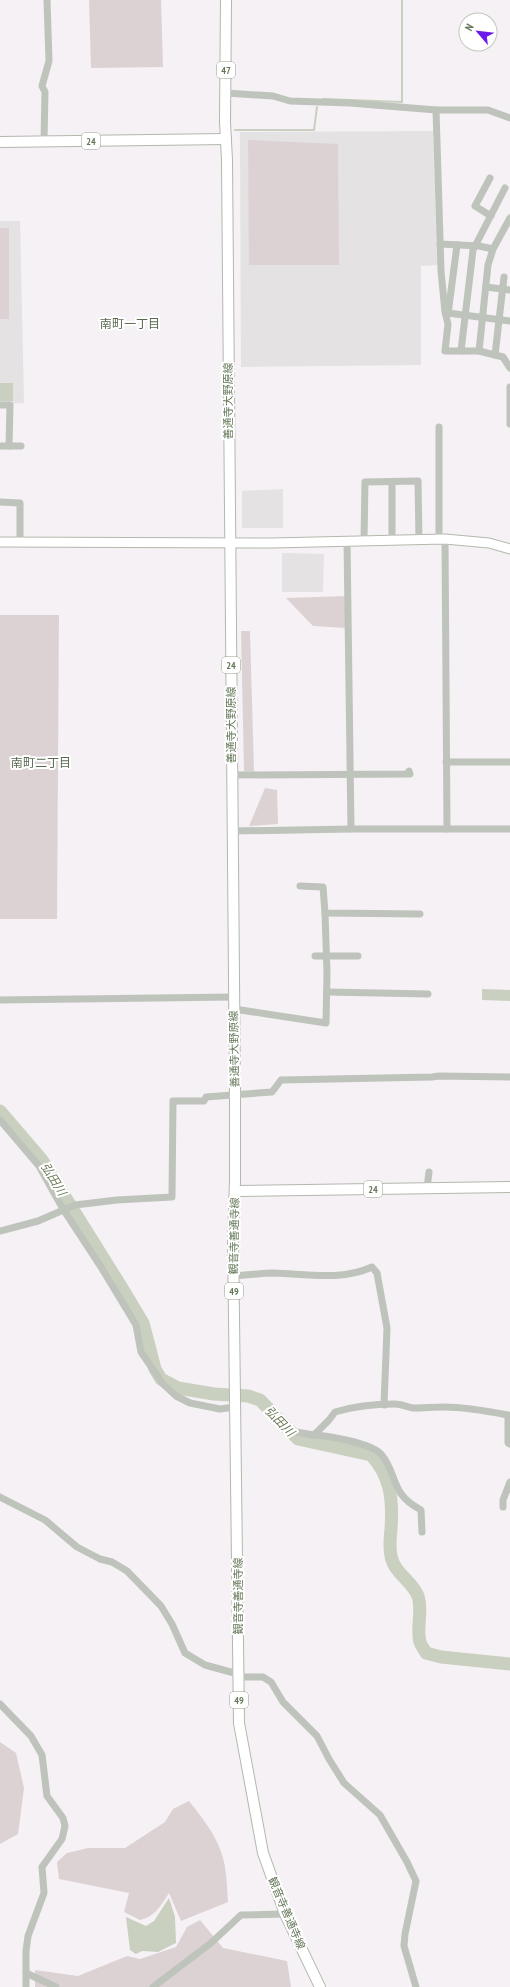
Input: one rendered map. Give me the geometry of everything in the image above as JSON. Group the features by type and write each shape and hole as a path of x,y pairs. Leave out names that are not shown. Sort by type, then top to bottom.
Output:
{"main road":[{"name":"47","path":"226,0 226,140"},
{"name":"24","path":"0,142 226,140"},
{"name":"善通寺大野原線","path":"226,140 235,1191"},
{"name":"24","path":"235,1191 510,1187"},
{"name":"観音寺善通寺線","path":"235,1191 233,1206 239,1723 263,1853 285,1914 320,1987"}],"street":[{"path":"44,141 45,92 42,86 49,61 47,0"},
{"path":"226,94 273,96 290,101 350,102 436,110 488,110 510,118"},
{"path":"436,110 441,270 448,316"},
{"path":"490,178 475,206 491,216"},
{"path":"460,351 466,314 473,250 505,188"},
{"path":"479,351 488,265 494,249 510,218"},
{"path":"440,244 475,245 494,249"},
{"path":"457,245 445,351 479,351 503,357 510,368"},
{"path":"495,356 499,319 506,289 504,277"},
{"path":"486,287 506,289"},
{"path":"448,316 466,314 510,321"},
{"path":"510,387 510,424"},
{"path":"0,405 10,405 9,446"},
{"path":"439,427 447,830"},
{"path":"0,446 21,446"},
{"path":"364,541 365,482 418,481 419,540"},
{"path":"392,482 392,540"},
{"path":"0,502 20,503 20,542"},
{"path":"0,542 442,540 490,543 510,549"},
{"path":"347,541 351,774 350,829"},
{"path":"446,762 510,762"},
{"path":"232,774 410,774 410,772"},
{"path":"233,831 510,829"},
{"path":"234,1009 326,1023 327,956 323,887 300,886"},
{"path":"325,913 420,914"},
{"path":"315,956 358,956"},
{"path":"327,992 428,994"},
{"path":"0,1000 234,997"},
{"path":"0,1231 38,1221 65,1208 75,1205 118,1200 172,1197 173,1101 204,1100 206,1096 272,1092 281,1080 439,1076 510,1077"},
{"path":"0,1120 39,1166 65,1208 136,1325 141,1352 163,1384 176,1396 190,1403 220,1409 235,1399"},
{"path":"427,1188 429,1172"},
{"path":"234,1276 274,1273 322,1275 362,1272 372,1267 377,1274 380,1285 388,1328 384,1406"},
{"path":"314,1435 329,1420 334,1412 374,1404 384,1406 396,1404 413,1408 443,1407 477,1409 508,1415 508,1444 510,1444"},
{"path":"296,1432 366,1445 380,1454 401,1496 410,1504 421,1510 422,1532"},
{"path":"503,1508 503,1500 510,1482"},
{"path":"0,1497 44,1520 77,1547 100,1559 112,1562 127,1571 161,1606 172,1624 185,1653 206,1666 238,1676 263,1677 271,1682 283,1702 317,1736 344,1783 380,1815 413,1872 416,1880 404,1946 416,1987"},
{"path":"0,1704 31,1736 42,1755 48,1796 62,1818 65,1826 62,1839 42,1867 44,1893 28,1936 26,1951 26,1987"},
{"path":"152,1987 211,1943 241,1915 285,1914"},
{"path":"26,1974 56,1987"}],"shaded area":[{"path":"89,0 161,0 163,67 91,68"},
{"path":"433,131 437,265 421,266 421,365 241,367 240,132"},
{"path":"248,140 338,144 339,265 249,265"},
{"path":"0,221 20,221 24,403 0,404"},
{"path":"0,228 9,228 9,319 0,319"},
{"path":"0,383 13,383 13,401 0,401"},
{"path":"283,489 283,528 242,528 242,491"},
{"path":"282,553 324,554 323,592 282,592"},
{"path":"347,596 346,628 313,626 286,598"},
{"path":"0,615 59,615 57,919 0,919"},
{"path":"241,631 250,631 254,771 244,771"},
{"path":"265,788 277,790 278,824 249,826"},
{"path":"482,989 510,990 510,1001 482,1000"},
{"path":"0,1742 16,1753 24,1788 18,1834 0,1844"},
{"path":"189,1801 210,1829 222,1853 226,1872 228,1902 181,1921 169,1893 154,1913 140,1920 124,1912 129,1893 59,1879 57,1862 67,1853 88,1848 125,1848 165,1822 173,1809"},
{"path":"169,1898 175,1917 176,1943 158,1952 142,1951 136,1954 130,1950 126,1917 146,1926 154,1921"},
{"path":"200,1920 223,1948 287,1961 291,1987 35,1987 35,1970 78,1976 127,1956 140,1959 176,1947 187,1927"}],"waterway":[{"path":"323,99 402,102 402,0"},
{"path":"235,130 314,130 317,107"},
{"name":"弘田川","path":"0,1111 42,1160 122,1288 143,1323 155,1369 161,1379 178,1388 214,1394 248,1396 260,1400 298,1439 371,1455 378,1463 387,1480 392,1509 390,1542 391,1556 399,1572 412,1586 418,1596 420,1608 419,1637 426,1653 441,1657 510,1664"}],"district":[{"name":"南町一丁目","path":"130,323"},
{"name":"南町二丁目","path":"41,762"}]}
